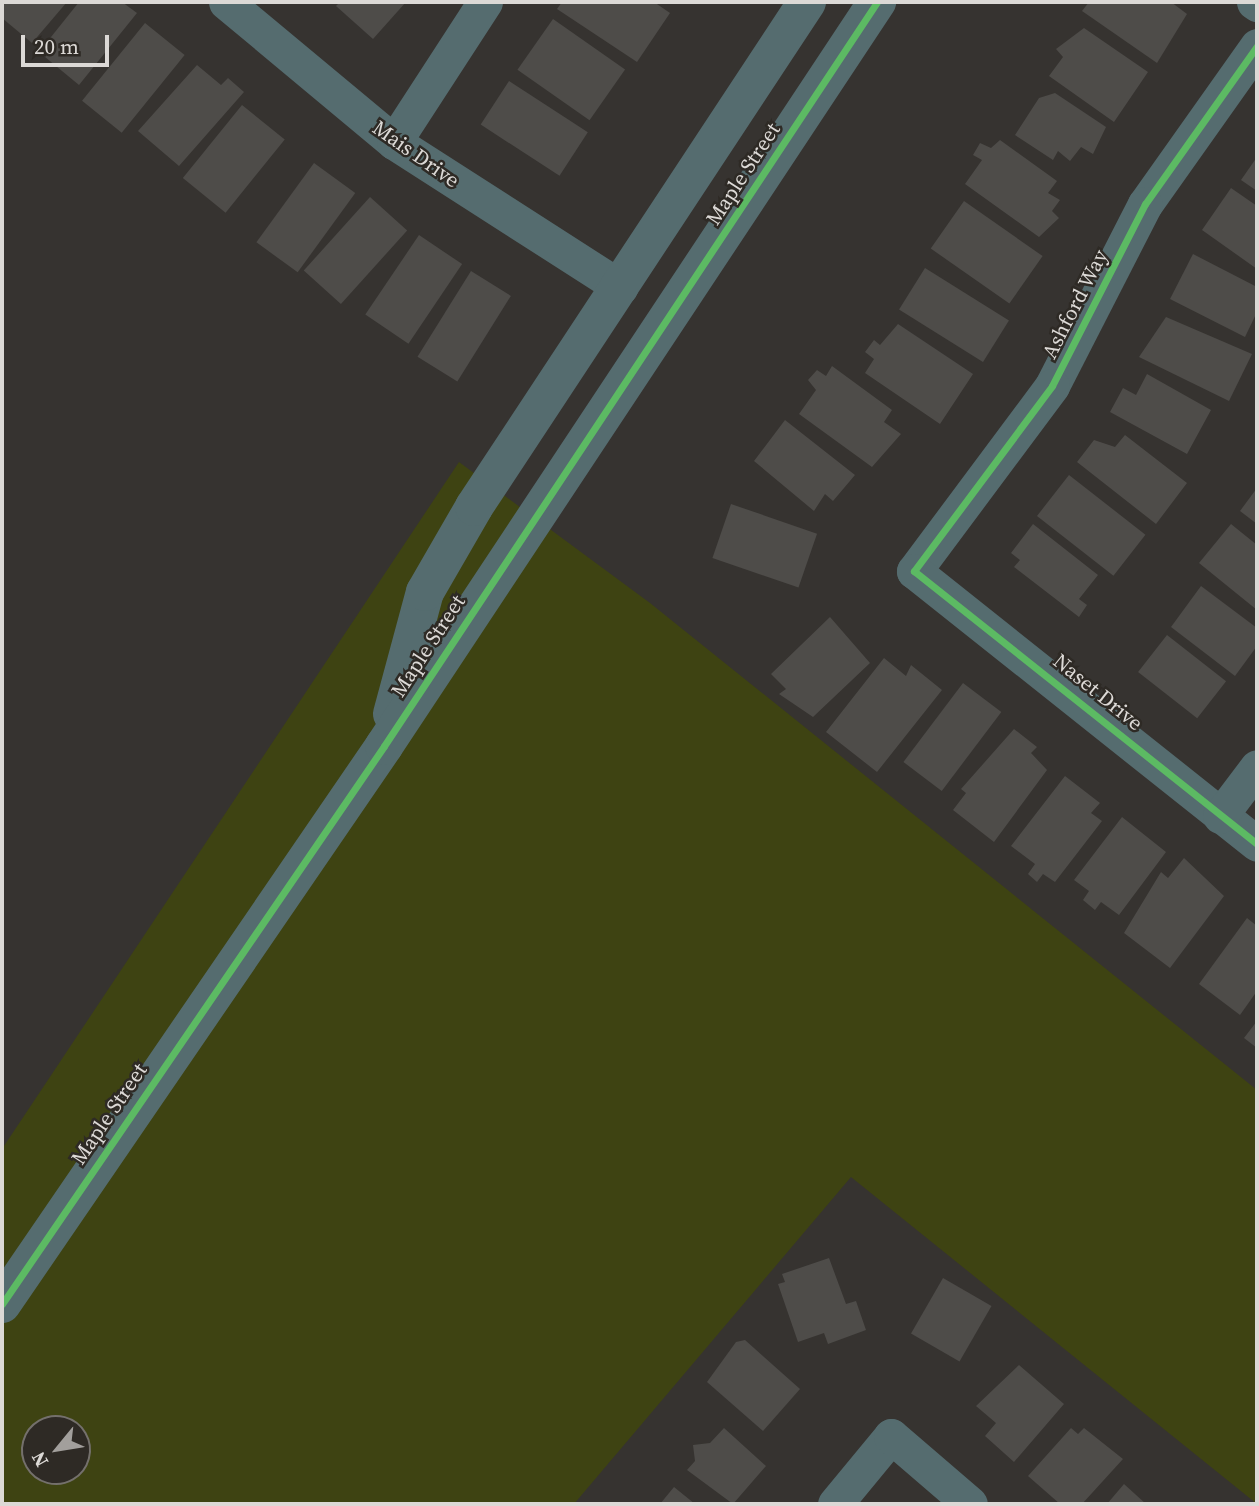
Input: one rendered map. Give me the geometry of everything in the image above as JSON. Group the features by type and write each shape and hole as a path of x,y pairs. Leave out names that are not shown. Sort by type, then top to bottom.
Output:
{"street":[{"name":"Mais Drive","path":"226,2 394,142 620,287"},
{"path":"394,142 485,2"},
{"name":"Maple Street","path":"384,746 425,592 807,2"},
{"name":"Maple Street","path":"2,1304 384,746 877,2"},
{"name":"Ashford Way","path":"914,571 1052,386 1145,204 1257,46"},
{"name":"Naset Drive","path":"914,571 1257,844"},
{"path":"1220,816 1257,767"},
{"path":"835,1504 891,1436 970,1504"}],"green space":[{"path":"459,462 650,603 1257,1090 1257,1504 851,1177 574,1504 2,1504 2,1149"}],"building":[{"path":"2,2 67,2 32,43 2,18"},
{"path":"79,2 122,2 137,13 79,85 39,52"},
{"path":"340,2 406,2 373,39 336,6"},
{"path":"562,2 654,2 670,13 637,62 557,9"},
{"path":"1089,2 1171,2 1187,14 1157,63 1082,11"},
{"path":"553,19 625,69 590,120 517,70"},
{"path":"145,23 185,55 122,133 82,101"},
{"path":"1084,28 1148,72 1114,122 1049,76 1063,57 1056,49"},
{"path":"197,65 221,85 228,78 244,92 179,166 138,131"},
{"path":"509,81 588,132 560,176 481,125"},
{"path":"1055,93 1106,127 1093,154 1081,147 1070,161 1058,151 1053,160 1015,135 1039,98"},
{"path":"242,105 285,140 226,213 183,178"},
{"path":"1000,140 1057,181 1048,193 1060,200 1052,211 1059,218 1039,237 965,184 982,160 973,155 980,143 991,148"},
{"path":"1257,157 1257,191 1241,180"},
{"path":"314,163 355,193 298,272 256,242"},
{"path":"1231,188 1257,206 1257,269 1202,230"},
{"path":"370,197 407,230 341,304 304,271"},
{"path":"964,201 1043,256 1009,304 931,249"},
{"path":"419,235 462,264 408,344 365,315"},
{"path":"1193,254 1257,287 1257,312 1245,337 1170,299"},
{"path":"925,268 1009,320 983,362 899,310"},
{"path":"471,271 511,296 457,382 417,357"},
{"path":"1166,317 1252,354 1229,401 1139,357"},
{"path":"898,324 973,374 940,424 865,373 874,359 865,352 874,340 880,345"},
{"path":"832,366 892,410 884,422 901,434 872,467 799,414 816,390 808,380 817,370 826,376"},
{"path":"1147,374 1211,410 1187,454 1110,412 1123,388 1136,395"},
{"path":"785,420 855,475 833,501 825,494 814,511 754,461"},
{"path":"1125,435 1187,483 1156,524 1077,462 1094,440 1115,447"},
{"path":"1069,475 1145,535 1113,576 1037,516"},
{"path":"1257,488 1257,524 1240,511"},
{"path":"731,504 817,534 798,588 712,558"},
{"path":"1033,524 1098,575 1079,599 1087,605 1079,617 1014,567 1020,560 1011,553"},
{"path":"1231,524 1257,545 1257,610 1199,563"},
{"path":"1201,586 1257,628 1257,646 1235,676 1171,627"},
{"path":"830,617 870,663 813,717 779,694 786,689 771,674"},
{"path":"1167,635 1226,681 1197,718 1138,672"},
{"path":"884,658 906,676 911,665 942,690 877,772 826,732"},
{"path":"963,683 1001,712 942,791 903,762"},
{"path":"1014,729 1037,747 1031,753 1047,770 994,842 953,810 966,793 961,789"},
{"path":"1065,776 1100,803 1091,813 1102,821 1055,882 1043,874 1037,882 1028,874 1035,864 1011,846"},
{"path":"1122,817 1166,852 1119,915 1101,902 1095,910 1083,900 1089,891 1074,880"},
{"path":"1184,858 1224,896 1170,968 1124,933 1161,872 1168,878"},
{"path":"1247,918 1257,926 1257,991 1240,1015 1199,984"},
{"path":"1257,1021 1257,1048 1244,1038"},
{"path":"829,1258 846,1304 856,1301 866,1330 828,1344 824,1333 798,1342 778,1284 785,1282 782,1274"},
{"path":"943,1278 991,1306 959,1361 911,1333"},
{"path":"745,1340 800,1389 763,1431 707,1382 736,1342"},
{"path":"1019,1365 1064,1404 1014,1462 985,1436 996,1423 976,1406"},
{"path":"724,1428 766,1466 733,1504 687,1470 695,1461 693,1445 710,1443"},
{"path":"1071,1428 1078,1434 1084,1428 1123,1459 1082,1504 1060,1504 1028,1476"},
{"path":"1124,1484 1146,1504 1107,1504"},
{"path":"674,1487 695,1504 660,1504"}],"cycle path":[{"path":"2,1304 384,746 877,2"},
{"path":"1257,46 1145,204 1052,386 914,571 1257,844"}]}
